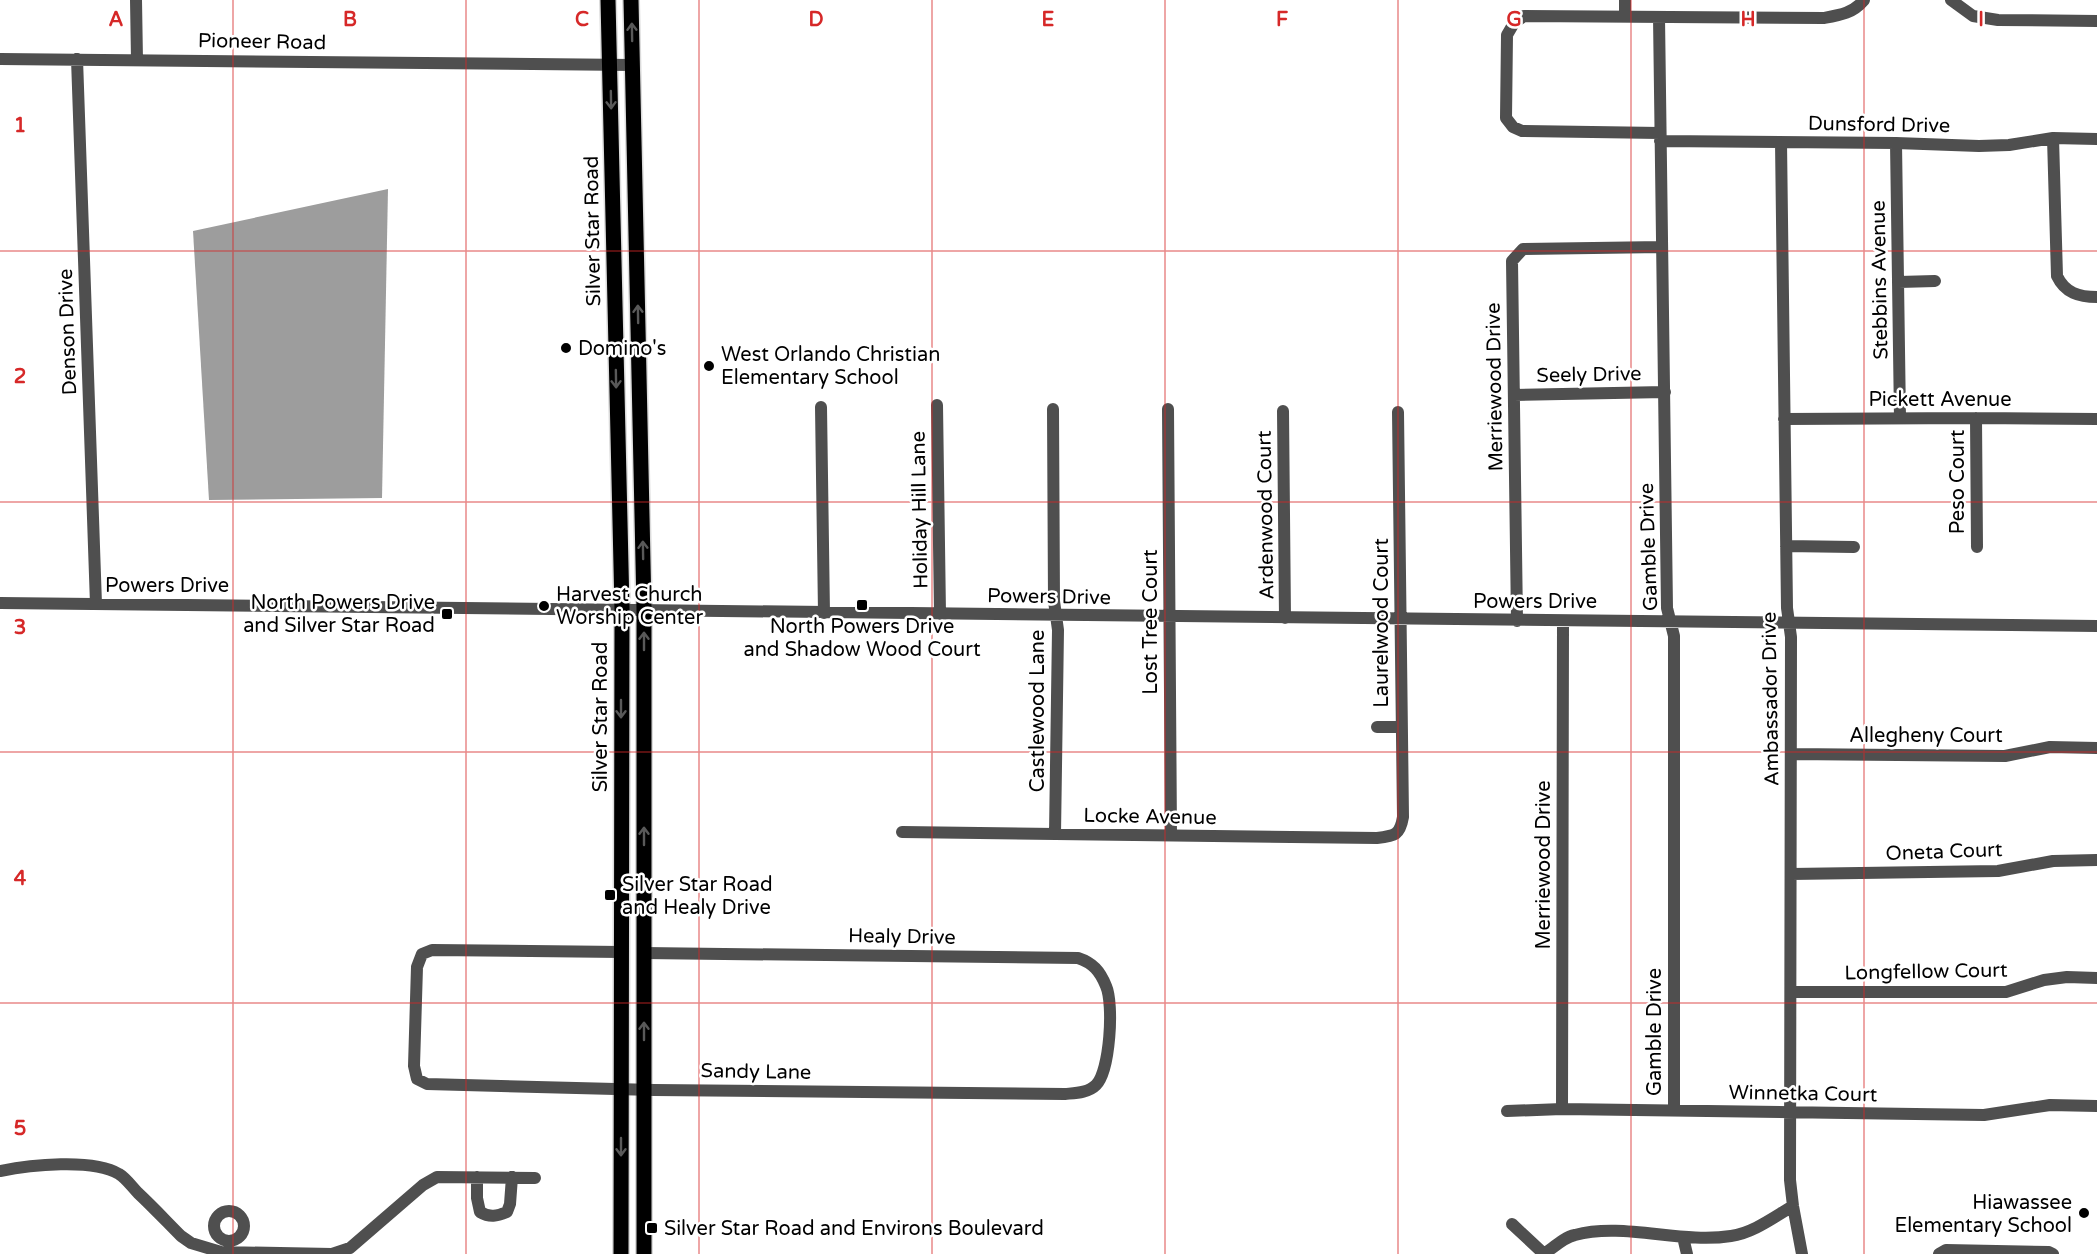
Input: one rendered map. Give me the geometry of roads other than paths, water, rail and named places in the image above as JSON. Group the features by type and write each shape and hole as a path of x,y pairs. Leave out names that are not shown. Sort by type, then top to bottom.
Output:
{"main road":[{"name":"Silver Star Road","path":"608,0 621,609 621,1254"},
{"path":"631,0 644,609 644,1254"},
{"path":"615,333 624,337 629,345 630,416 641,449"}],"street":[{"path":"136,0 137,60"},
{"path":"1625,0 1625,17 1824,18 1846,14 1858,7 1864,0"},
{"path":"1951,0 1973,16 1998,20 2097,21"},
{"name":"Dunsford Drive","path":"1625,17 1524,16 1514,23 1507,35 1506,79 1506,118 1513,127 1522,131 1781,142 1896,142 1979,146 2009,145 2052,138 2097,139"},
{"name":"Gamble Drive","path":"1659,17 1667,608 1674,636 1674,1111"},
{"name":"Pioneer Road","path":"0,59 632,64"},
{"name":"Denson Drive","path":"77,59 96,604"},
{"path":"2052,138 2057,276 2062,288 2082,297 2097,297"},
{"name":"Ambassador Drive","path":"1781,142 1787,608 1791,637 1792,1112 1790,1180 1802,1254"},
{"name":"Stebbins Avenue","path":"1896,142 1900,418"},
{"name":"Merriewood Drive","path":"1516,621 1512,261 1523,249 1662,247"},
{"path":"1899,282 1935,281"},
{"name":"Seely Drive","path":"1514,395 1665,392"},
{"name":"Holiday Hill Lane","path":"937,405 940,614"},
{"path":"821,406 824,613"},
{"name":"Castlewood Lane","path":"1053,409 1054,601 1058,630 1055,834"},
{"name":"Lost Tree Court","path":"1168,409 1171,835"},
{"name":"Ardenwood Court","path":"1283,411 1285,618"},
{"name":"Laurelwood Court","path":"1397,833 1401,827 1402,817 1398,412"},
{"name":"Peso Court","path":"1976,418 1977,547"},
{"name":"Pickett Avenue","path":"1784,419 2097,419"},
{"path":"1786,546 1854,547"},
{"name":"Powers Drive","path":"0,603 2097,626"},
{"name":"Merriewood Drive","path":"1562,1109 1563,621"},
{"path":"1377,727 1401,727"},
{"name":"Allegheny Court","path":"1791,754 2005,756 2050,747 2097,748"},
{"name":"Locke Avenue","path":"902,832 1377,838 1390,837 1397,833"},
{"name":"Oneta Court","path":"1791,874 1998,871 2053,861 2097,860"},
{"name":"Sandy Lane","path":"621,952 432,950 422,954 417,967 414,1066 417,1079 427,1084 621,1089 1065,1094 1082,1092 1096,1086 1104,1072 1109,1026"},
{"name":"Healy Drive","path":"644,953 1078,958 1089,962 1098,970 1107,988 1109,1026"},
{"name":"Longfellow Court","path":"1791,992 2006,992 2044,980 2067,977 2097,978"},
{"name":"Winnetka Court","path":"1507,1112 1562,1109 1984,1115 2050,1105 2097,1106"},
{"path":"0,1171 17,1167 59,1165 107,1168 121,1175 181,1236 191,1243 221,1252 230,1247 332,1254 350,1248 423,1185 437,1177 535,1178"},
{"path":"477,1176 477,1198 480,1212 495,1216 507,1212 510,1204 512,1177"},
{"path":"1512,1224 1544,1254 1572,1235 1601,1231 1683,1237 1731,1236 1755,1228 1793,1206"},
{"path":"1683,1237 1688,1254"},
{"path":"1939,1254 1946,1250 2049,1252 2053,1254"}],"place":[{"name":"Domino's","path":"566,348"},
{"name":"West Orlando Christian Elementary School","path":"709,366"},
{"name":"North Powers Drive and Shadow Wood Court","path":"862,605"},
{"name":"Harvest Church Worship Center","path":"544,606"},
{"name":"North Powers Drive and Silver Star Road","path":"447,614"},
{"name":"Silver Star Road and Healy Drive","path":"610,895"},
{"name":"Hiawassee Elementary School","path":"2084,1213"},
{"name":"Silver Star Road and Environs Boulevard","path":"652,1228"}]}
